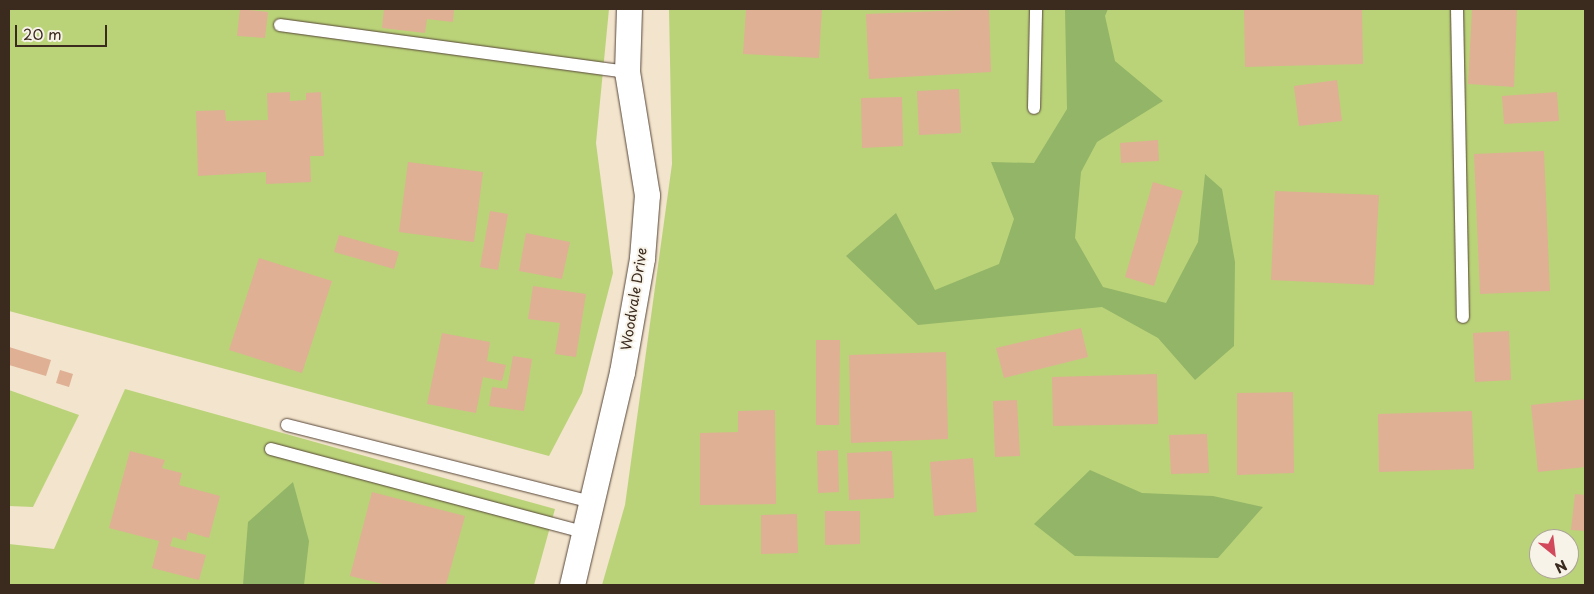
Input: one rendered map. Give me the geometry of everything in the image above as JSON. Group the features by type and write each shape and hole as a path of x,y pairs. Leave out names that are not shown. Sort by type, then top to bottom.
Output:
{"street":[{"name":"Woodvale Drive","path":"572,585 634,315 647,204 627,72 629,9"}],"lane":[{"path":"1034,108 1036,9"},
{"path":"1457,9 1463,317"},
{"path":"280,25 627,72"},
{"path":"287,425 591,502"},
{"path":"271,450 584,532"}],"green space":[{"path":"9,9 609,9 596,143 613,273 582,393 549,456 9,311"},
{"path":"669,9 1585,9 1585,585 602,585 625,505 672,164"},
{"path":"1065,9 1108,9 1105,16 1115,61 1163,101 1097,142 1081,172 1075,238 1103,287 1166,303 1198,242 1205,174 1222,189 1235,262 1234,346 1195,380 1158,338 1102,307 918,325 846,256 896,213 935,290 999,264 1014,219 991,162 1034,163 1067,109"},
{"path":"125,389 555,509 534,585 9,585 9,544 54,549"},
{"path":"9,390 79,415 33,507 9,506"},
{"path":"1090,470 1142,493 1213,496 1263,507 1218,558 1075,556 1034,524"},
{"path":"293,482 309,541 304,585 243,585 248,522"}],"building":[{"path":"240,9 268,12 265,38 237,36"},
{"path":"384,9 454,9 453,22 427,19 425,33 382,28"},
{"path":"746,9 822,9 819,58 743,54"},
{"path":"989,9 991,72 869,79 866,14"},
{"path":"1244,9 1362,9 1363,64 1245,67"},
{"path":"1472,9 1517,9 1514,87 1468,84"},
{"path":"1337,80 1342,121 1299,126 1294,86"},
{"path":"959,89 961,133 919,135 917,91"},
{"path":"290,92 290,101 306,100 306,93 321,92 324,156 310,156 311,182 266,184 266,172 198,176 196,111 225,110 226,121 268,120 267,93"},
{"path":"1557,92 1559,121 1504,124 1502,96"},
{"path":"902,97 903,146 862,148 861,98"},
{"path":"1158,140 1159,161 1121,163 1120,143"},
{"path":"1544,151 1550,291 1480,294 1474,154"},
{"path":"408,162 483,172 474,242 399,232"},
{"path":"1153,182 1183,191 1154,286 1125,277"},
{"path":"1275,191 1379,195 1374,285 1271,280"},
{"path":"490,211 508,214 498,270 480,267"},
{"path":"526,233 570,242 562,279 519,271"},
{"path":"339,235 399,252 394,269 334,252"},
{"path":"259,258 332,281 302,373 229,350"},
{"path":"533,286 586,294 576,357 555,354 560,323 528,319"},
{"path":"1081,328 1088,357 1004,378 996,348"},
{"path":"1509,331 1511,380 1475,382 1473,333"},
{"path":"442,333 490,342 487,361 506,365 502,381 483,377 476,413 427,404"},
{"path":"816,340 840,340 839,425 816,425"},
{"path":"9,347 51,360 46,376 9,365"},
{"path":"946,352 948,439 851,443 849,355"},
{"path":"513,356 532,359 524,411 489,406 492,387 507,389"},
{"path":"60,370 73,374 69,387 56,383"},
{"path":"1157,374 1158,424 1053,426 1052,377"},
{"path":"1293,392 1294,473 1237,475 1237,393"},
{"path":"1585,399 1585,467 1538,472 1531,405"},
{"path":"1017,400 1020,456 995,457 993,401"},
{"path":"775,410 776,504 700,505 700,433 738,432 738,411"},
{"path":"1472,411 1474,469 1379,472 1378,414"},
{"path":"1207,434 1209,473 1171,474 1169,435"},
{"path":"838,450 839,492 818,493 817,451"},
{"path":"130,451 165,460 162,468 182,473 179,485 220,496 209,538 188,532 186,541 173,537 170,546 206,555 199,580 152,568 159,541 109,528"},
{"path":"892,451 894,498 849,500 847,453"},
{"path":"973,458 977,512 934,516 930,462"},
{"path":"372,492 465,516 446,585 387,585 350,576"},
{"path":"1575,494 1585,495 1585,531 1571,529"},
{"path":"825,511 860,511 860,544 825,545"},
{"path":"797,514 798,553 761,554 761,515"}]}
